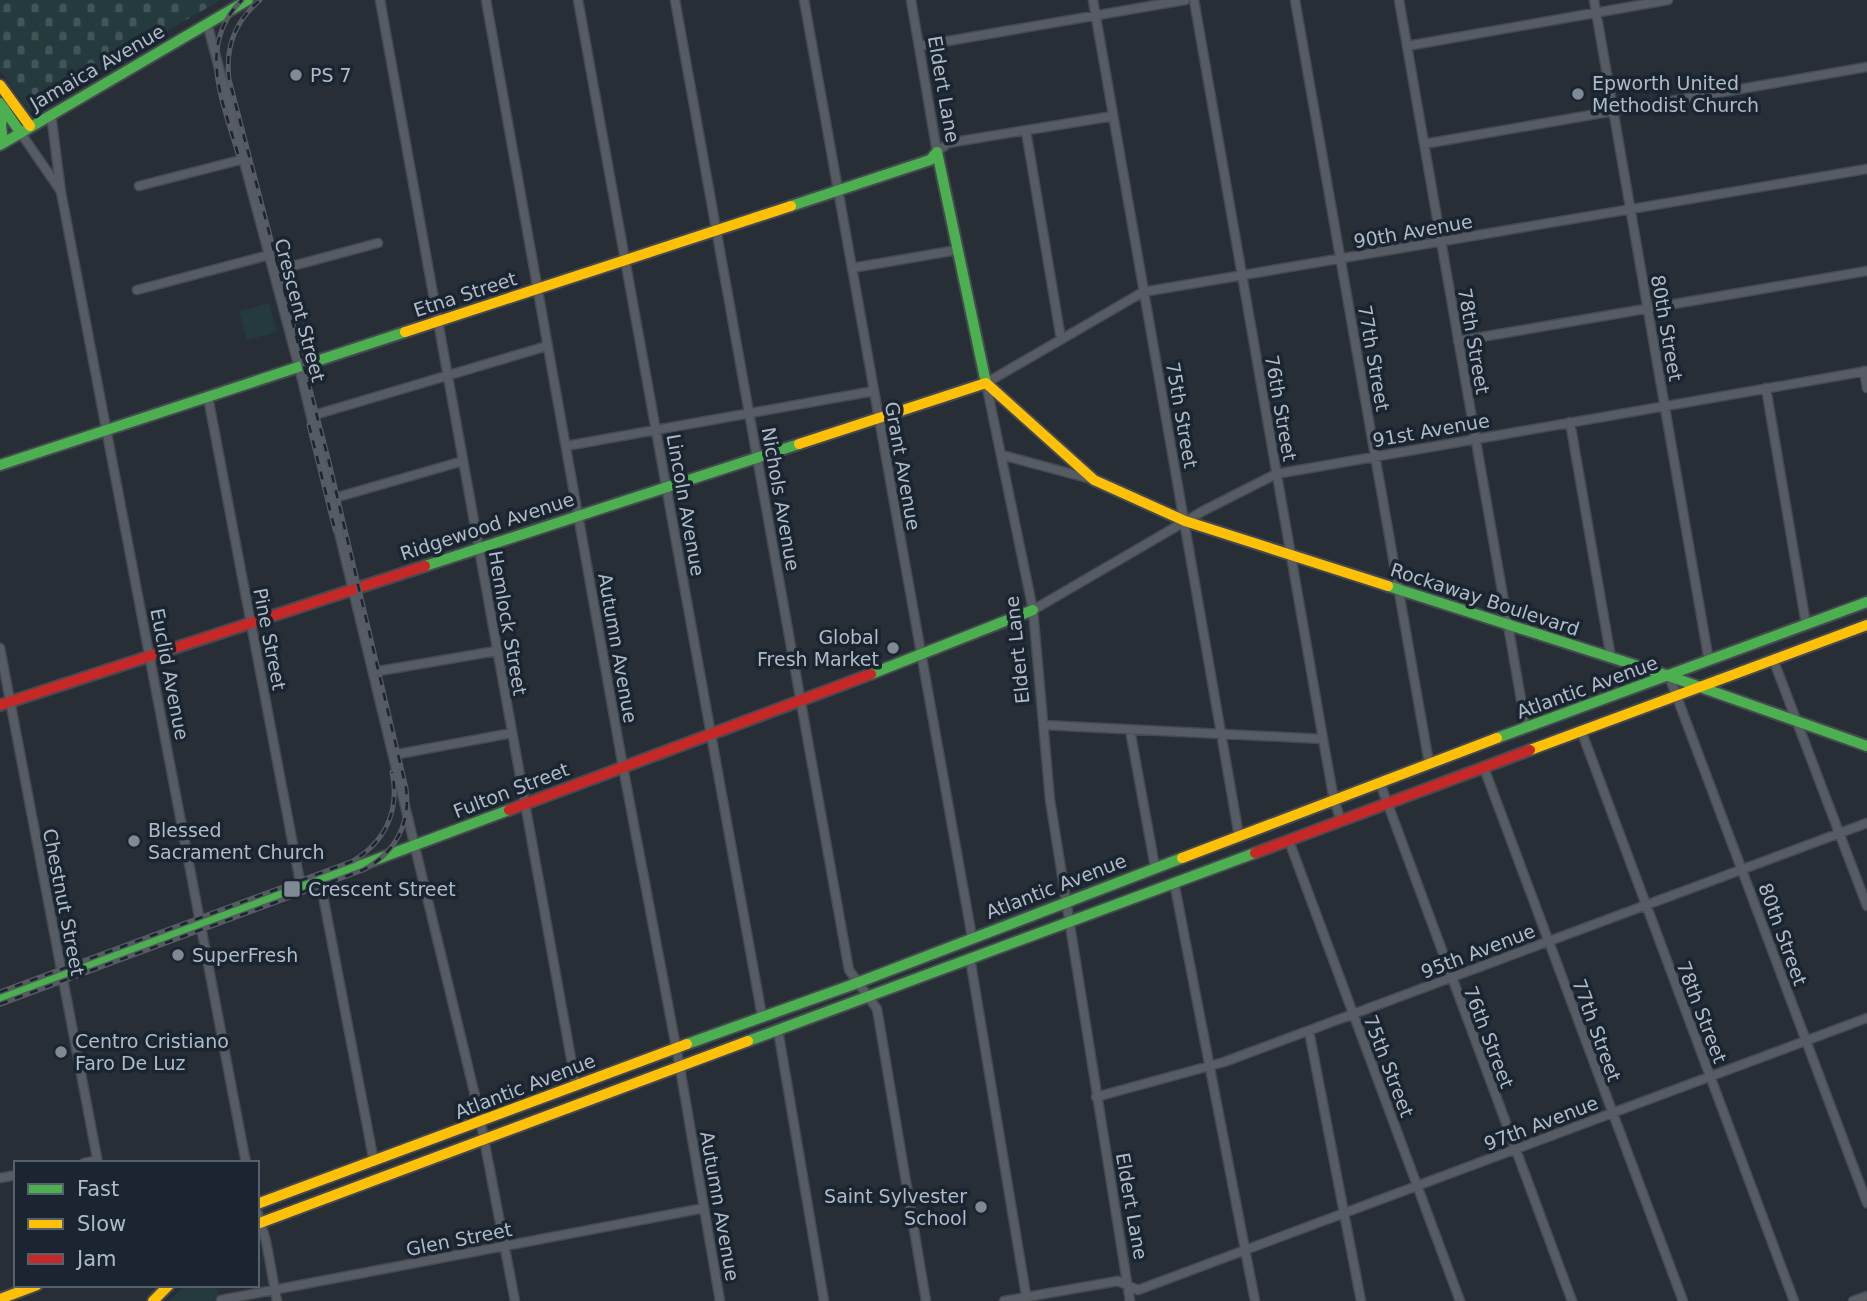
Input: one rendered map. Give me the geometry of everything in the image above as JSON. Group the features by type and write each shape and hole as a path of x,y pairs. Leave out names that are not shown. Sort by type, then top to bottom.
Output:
{"main road":[{"name":"Jamaica Avenue","path":"1,144 248,0"},
{"path":"0,85 25,129"},
{"path":"2,106 25,129"},
{"path":"1,144 2,106"},
{"name":"Etna Street","path":"0,465 930,160 937,152"},
{"name":"Eldert Lane","path":"937,152 986,383"},
{"name":"Ridgewood Avenue","path":"5,703 986,383"},
{"name":"Rockaway Boulevard","path":"986,383 1094,480 1185,521 1669,676 1867,746"},
{"name":"Atlantic Avenue","path":"259,1203 858,982 1429,763 1867,602"},
{"name":"Fulton Street","path":"0,1000 922,655 1032,610"},
{"name":"Atlantic Avenue","path":"259,1219 485,1140 1867,625"},
{"path":"0,1299 32,1287"},
{"path":"153,1301 167,1287"}],"street":[{"name":"Hemlock Street","path":"380,0 576,1086"},
{"name":"Autumn Avenue","path":"486,0 720,1301"},
{"name":"Lincoln Avenue","path":"578,0 762,1016"},
{"name":"Nichols Avenue","path":"675,0 849,970 877,1009 926,1301"},
{"name":"Grant Avenue","path":"804,0 972,937"},
{"name":"Eldert Lane","path":"911,0 937,152"},
{"name":"75th Street","path":"1093,0 1239,836"},
{"path":"919,46 1185,0"},
{"name":"76th Street","path":"1194,0 1323,739 1334,800 1341,821"},
{"name":"77th Street","path":"1295,0 1429,763"},
{"name":"78th Street","path":"1399,0 1526,728"},
{"name":"80th Street","path":"1594,0 1709,661"},
{"path":"1407,46 1668,0"},
{"name":"Crescent Street","path":"207,23 299,367 482,1122 515,1301"},
{"path":"1424,144 1867,67"},
{"name":"Euclid Avenue","path":"51,114 61,192 246,1161"},
{"path":"937,152 948,143 1113,116"},
{"name":"Euclid Avenue","path":"25,129 61,192"},
{"path":"1026,131 1061,339"},
{"path":"139,186 244,159"},
{"name":"90th Avenue","path":"986,383 1143,292 1867,169"},
{"path":"274,271 378,243"},
{"path":"852,268 957,250"},
{"path":"138,290 270,255"},
{"path":"1458,341 1867,271"},
{"path":"311,416 547,346"},
{"path":"1866,371 1867,388"},
{"name":"91st Avenue","path":"1032,610 1185,521 1276,474 1866,371"},
{"name":"Eldert Lane","path":"986,383 1032,610 1050,800 1130,1301"},
{"path":"1766,388 1806,624"},
{"path":"565,446 874,391"},
{"name":"Pine Street","path":"208,397 302,887"},
{"path":"1570,422 1611,658"},
{"name":"Rockaway Boulevard","path":"1002,455 1094,480"},
{"path":"331,499 463,461"},
{"name":"Chestnut Street","path":"0,648 5,703 62,976 97,1161"},
{"path":"373,672 496,651"},
{"path":"1773,659 1867,905"},
{"name":"80th Street","path":"1669,676 1867,1203"},
{"path":"1043,725 1323,739"},
{"path":"1130,730 1155,867"},
{"path":"393,755 512,733"},
{"name":"78th Street","path":"1582,733 1794,1301"},
{"name":"77th Street","path":"1484,768 1683,1301"},
{"name":"76th Street","path":"1380,783 1450,978 1572,1301"},
{"name":"95th Avenue","path":"1096,1097 1210,1066 1309,1031 1867,823"},
{"name":"75th Street","path":"1289,841 1460,1301"},
{"path":"320,880 374,1162"},
{"path":"1174,883 1255,1301"},
{"path":"970,958 1027,1299"},
{"name":"97th Avenue","path":"1004,1301 1118,1281 1138,1290 1867,1018"},
{"path":"778,1030 824,1301"},
{"path":"1309,1031 1361,1301"},
{"name":"Glen Street","path":"221,1300 704,1209"},
{"path":"259,1223 277,1301"},
{"path":"1853,1301 1867,1296"}],"green space":[{"path":"0,0 221,0 29,110 0,71"},
{"path":"269,303 277,332 247,340 239,311"},
{"path":"184,1287 217,1287 220,1301 168,1301"}],"railway":[{"path":"238,154 221,94 217,55 220,36 228,17 242,0"},
{"path":"0,1004 363,870 392,846 406,814 406,788 329,462 229,79 230,45 238,26 260,0"},
{"path":"309,425 335,530"},
{"path":"0,992 353,861 374,844 388,823 394,799 392,772"}],"traffic: fast":[{"path":"0,145 248,0"},
{"path":"0,103 20,132"},
{"path":"3,143 1,125 4,108"},
{"path":"937,152 986,383"},
{"path":"791,206 930,160 937,152"},
{"path":"0,465 405,332"},
{"path":"425,566 799,444"},
{"path":"1388,586 1669,676"},
{"path":"1497,738 1867,602"},
{"path":"871,674 1033,610"},
{"path":"1669,676 1867,746"},
{"path":"0,1000 509,810"},
{"path":"748,1041 1255,853"},
{"path":"687,1044 849,986 1182,858"}],"traffic: slow":[{"path":"0,85 30,126"},
{"path":"405,332 791,206"},
{"path":"986,383 1094,480 1185,521 1388,586"},
{"path":"799,444 986,383"},
{"path":"1530,750 1867,625"},
{"path":"1182,858 1497,738"},
{"path":"259,1223 748,1041"},
{"path":"259,1203 687,1044"},
{"path":"0,1299 32,1287"},
{"path":"153,1301 167,1287"}],"traffic: jam":[{"path":"0,705 425,566"},
{"path":"509,810 871,674"},
{"path":"1255,853 1530,750"}],"place":[{"name":"PS 7","path":"296,75"},
{"name":"Epworth United Methodist Church","path":"1578,94"},
{"name":"Global Fresh Market","path":"893,648"},
{"name":"Blessed Sacrament Church","path":"134,841"},
{"name":"Crescent Street","path":"292,889"},
{"name":"SuperFresh","path":"178,955"},
{"name":"Centro Cristiano Faro De Luz","path":"61,1052"},
{"name":"Saint Sylvester School","path":"981,1207"}]}
